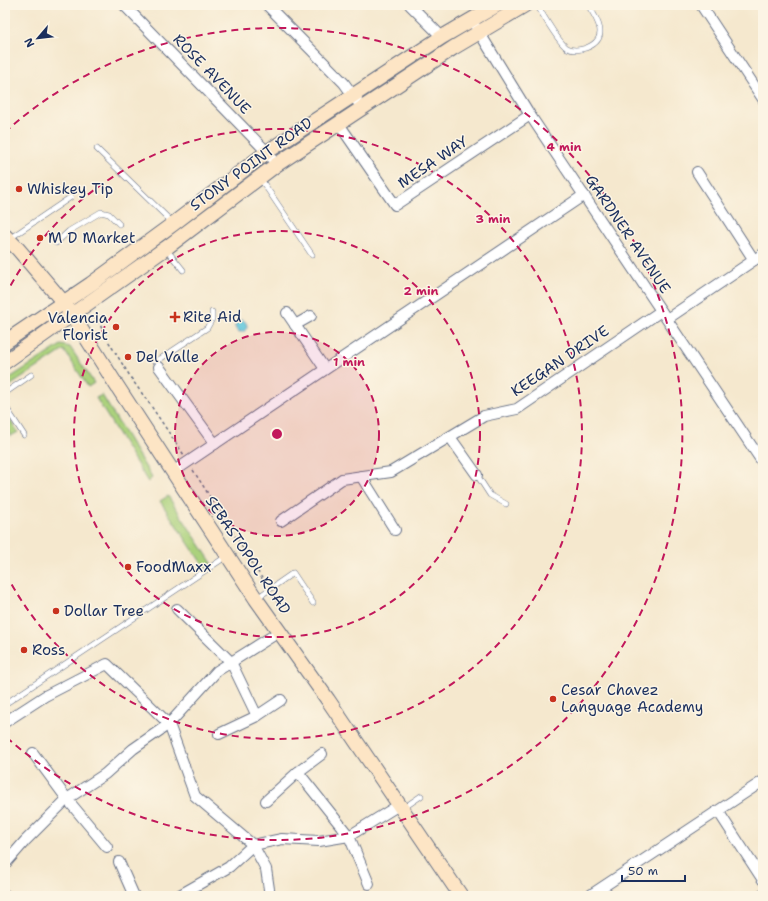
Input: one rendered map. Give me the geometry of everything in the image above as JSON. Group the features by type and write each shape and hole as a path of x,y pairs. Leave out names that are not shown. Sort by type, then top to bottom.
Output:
{"main road":[{"name":"STONY POINT ROAD","path":"5,342 64,303 190,212 267,152 442,37 498,5"},
{"name":"STONY POINT ROAD","path":"5,362 166,248 276,166 479,32 525,5"},
{"path":"166,248 164,243 167,235 188,216 190,212"},
{"name":"SEBASTOPOL ROAD","path":"7,237 64,303 256,599 328,700 461,896"}],"street":[{"name":"ROSE AVENUE","path":"124,5 267,152 276,166"},
{"path":"267,5 344,83 362,108"},
{"path":"410,5 442,37"},
{"path":"701,5 763,99"},
{"name":"GARDNER AVENUE","path":"472,20 530,114 763,463"},
{"name":"MESA WAY","path":"339,124 395,205 530,114"},
{"path":"697,172 754,260"},
{"path":"173,472 584,195"},
{"path":"667,320 763,254"},
{"name":"KEEGAN DRIVE","path":"281,521 342,479 392,472 484,416 517,409 661,310"},
{"path":"287,312 325,369"},
{"path":"295,325 311,316"},
{"path":"156,364 215,444"},
{"path":"450,437 477,475"},
{"path":"361,476 395,530"},
{"path":"177,609 231,662 257,716"},
{"path":"5,864 25,841 67,799 105,774 133,749 169,724 217,671 279,632"},
{"path":"5,722 45,696 107,664 169,724 195,796 253,845 266,869 270,896"},
{"path":"219,734 257,716 281,700"},
{"path":"34,753 67,799 107,846"},
{"path":"266,801 298,772 322,754"},
{"path":"298,772 349,836 369,884"},
{"path":"588,896 763,781"},
{"path":"178,896 229,867 253,845 282,839 319,841 349,836 400,807"},
{"path":"718,811 763,880"},
{"path":"119,862 134,896"}],"lane":[{"path":"537,5 561,42 567,47 575,50 588,47 599,37 600,33 598,22 588,5"},
{"path":"97,149 173,224"},
{"path":"260,178 312,255"},
{"path":"7,237 71,197"},
{"path":"56,243 69,231 101,212 109,214 119,224"},
{"path":"166,248 183,270"},
{"path":"156,364 160,359 207,328 212,319 212,312"},
{"path":"5,393 31,375"},
{"path":"5,406 24,436"},
{"path":"477,475 490,495 506,504"},
{"path":"5,704 228,556"},
{"path":"256,599 293,573 313,603"},
{"path":"400,807 422,796"}],"green space":[{"path":"61,345 70,347 94,383 88,387 64,350 5,389 5,381"},
{"path":"102,395 152,478 148,482 96,398"},
{"path":"5,412 18,432 11,436 5,426"},
{"path":"168,496 212,563 205,568 160,501"}],"water":[{"path":"243,320 246,321 246,331 239,332 236,331 235,324 236,321"}],"place":[{"name":"Whiskey Tip","path":"19,189"},
{"name":"M D Market","path":"40,238"},
{"name":"Rite Aid","path":"175,317"},
{"name":"Valencia Florist","path":"116,327"},
{"name":"Del Valle","path":"128,357"},
{"name":"FoodMaxx","path":"128,567"},
{"name":"Dollar Tree","path":"56,611"},
{"name":"Ross","path":"24,650"},
{"name":"Cesar Chavez Language Academy","path":"553,699"}]}
